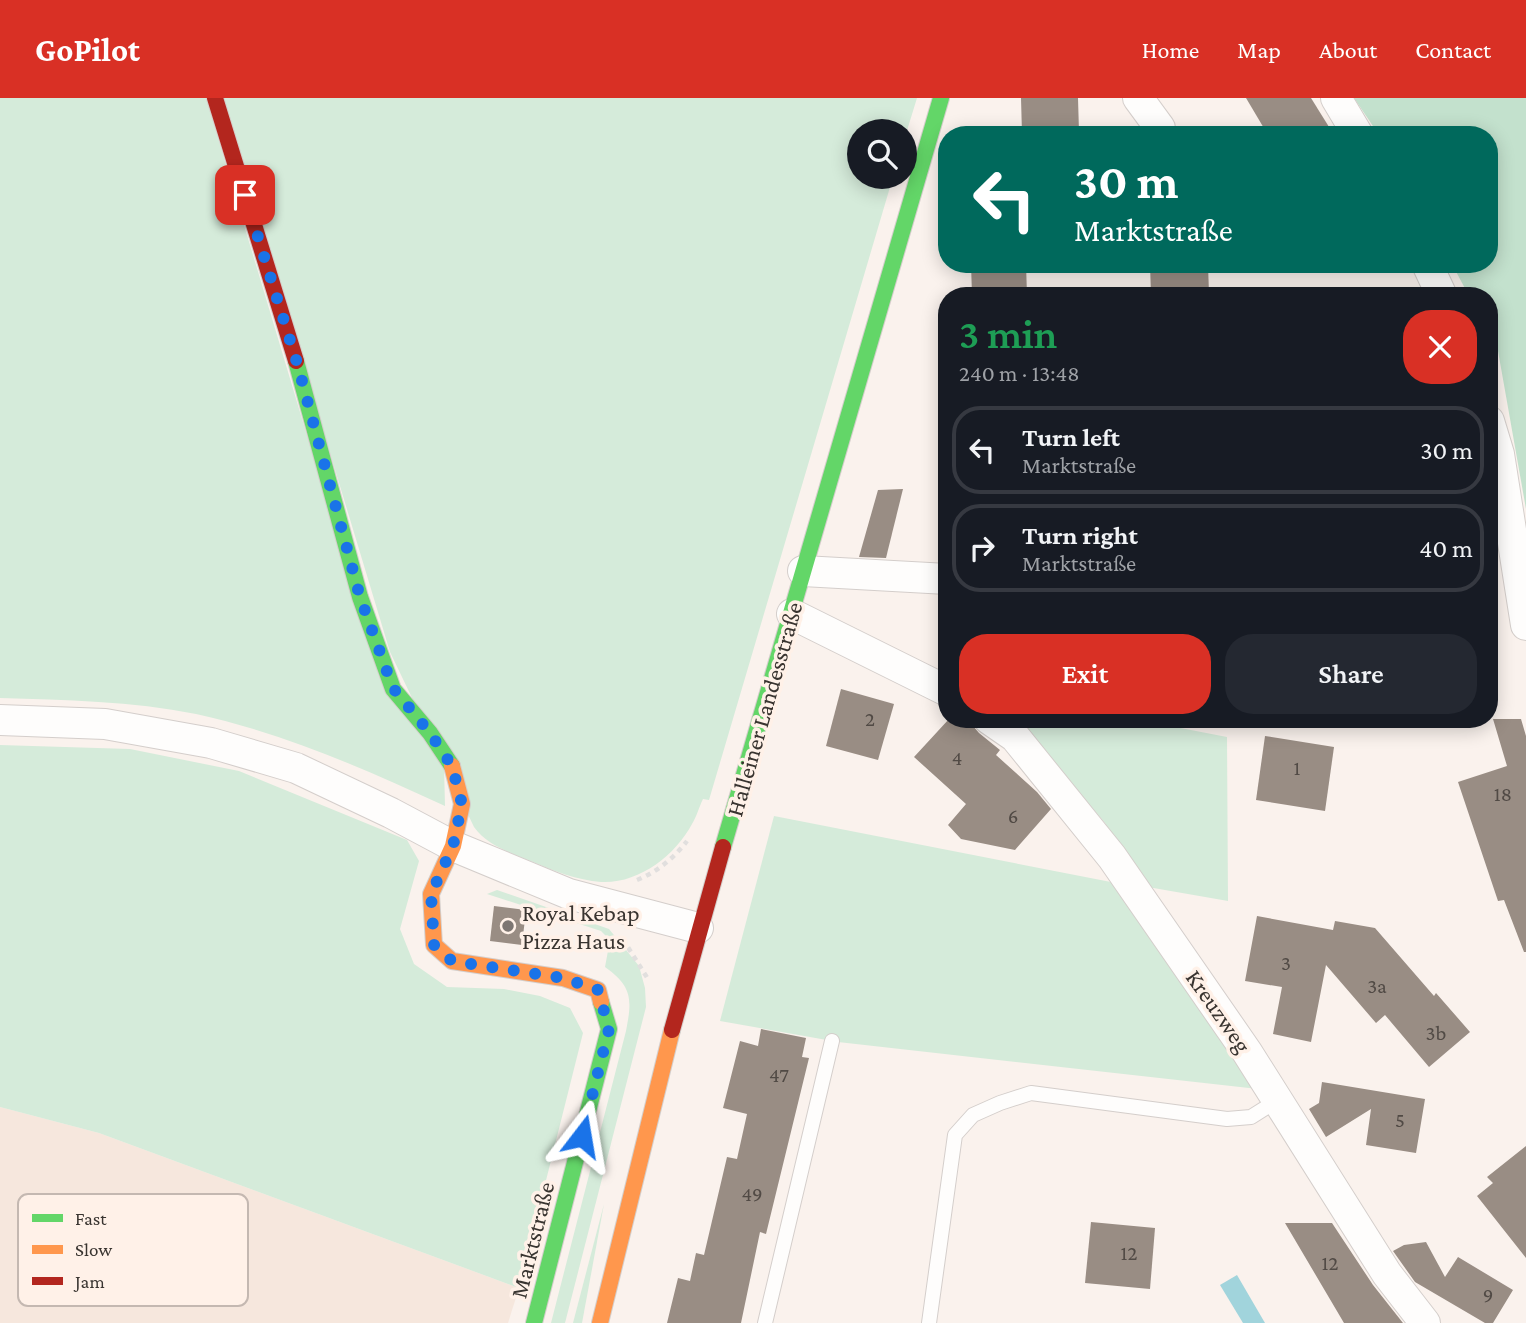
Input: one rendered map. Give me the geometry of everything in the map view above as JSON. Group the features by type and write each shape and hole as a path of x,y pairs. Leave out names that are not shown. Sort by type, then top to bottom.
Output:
{"street":[{"path":"215,98 298,366 360,597 393,688 430,733 452,766 462,804 453,846"},
{"name":"Halleiner Landesstraße","path":"600,1323 640,1149 698,928 941,98"},
{"path":"1138,98 1159,126"},
{"path":"1335,98 1352,126"},
{"path":"1498,451 1526,625"},
{"path":"803,570 938,578"},
{"path":"792,614 938,687"},
{"path":"0,720 105,724 211,743 296,768 453,846 569,894 698,928"},
{"name":"Kreuzweg","path":"1002,728 1015,737 1112,857 1248,1052 1387,1275 1425,1323"},
{"name":"Marktstraße","path":"453,846 431,894 434,945 452,961 563,978 598,990 609,1029 534,1323"}],"lane":[{"path":"765,1323 832,1041"},
{"path":"929,1323 954,1135 973,1115 1031,1093 1227,1119 1251,1117 1278,1100"}],"path":[{"path":"633,882 655,871 677,854 690,837"}],"shaded area":[{"path":"0,1107 99,1133 519,1288 508,1323 0,1323"}],"green space":[{"path":"0,98 206,98 379,676 444,766 445,806 292,742 196,714 123,704 0,698"},
{"path":"223,98 917,98 911,119 847,119 847,189 889,189 709,800 703,799 694,821 676,847 642,873 601,882 549,869 500,848 486,839 474,827 390,652"},
{"path":"1354,98 1526,98 1526,509 1498,351 1498,287 1464,287 1457,273 1498,273 1498,126 1373,126"},
{"path":"1022,728 1180,728 1227,737 1228,901 1142,886 1105,823 1037,742"},
{"path":"0,745 130,749 239,771 407,840 419,861 400,929 414,964 447,987 504,989 540,996 570,1008 583,1033 519,1288 99,1133 0,1107"},
{"path":"774,816 1116,883 1258,1089 838,1042 720,1021"},
{"path":"497,890 609,929 639,966 645,988 646,1007 565,1323 551,1323 626,1031 628,995 621,981 605,967 610,940 601,931 487,894"},
{"path":"604,1204 582,1323 573,1323"}],"water":[{"path":"1237,1275 1265,1323 1243,1323 1220,1285"}],"building":[{"path":"1021,98 1078,98 1079,126 1022,126"},
{"path":"1246,98 1311,98 1328,126 1263,126"},
{"path":"971,273 1026,273 1027,287 972,287"},
{"path":"1150,273 1208,273 1209,287 1151,287"},
{"path":"903,489 886,558 859,557 878,490"},
{"path":"841,689 894,704 878,760 826,746"},
{"path":"1498,719 1521,719 1526,736 1526,952 1504,900 1498,901 1458,782 1507,766 1496,728 1498,728"},
{"path":"941,728 975,728 1000,750 996,755 1037,792 1051,809 1015,850 961,839 948,825 966,804 914,757"},
{"path":"1265,736 1334,747 1325,811 1256,800"},
{"name":"Royal Kebap Pizza Haus","path":"494,906 526,910 522,945 490,941"},
{"path":"1257,916 1333,930 1335,921 1375,928 1434,996 1436,993 1470,1032 1429,1067 1385,1015 1376,1023 1326,965 1311,1042 1273,1034 1282,987 1245,981"},
{"path":"761,1029 806,1038 802,1057 809,1058 766,1234 760,1232 741,1323 667,1323 678,1278 690,1281 696,1253 704,1255 727,1157 737,1159 747,1114 723,1108 740,1041 758,1046"},
{"path":"1322,1082 1425,1099 1416,1153 1366,1145 1371,1109 1326,1137 1309,1109 1319,1103"},
{"path":"1526,1146 1526,1258 1477,1196 1493,1183 1487,1177"},
{"path":"1091,1222 1155,1228 1150,1289 1085,1283"},
{"path":"1285,1223 1332,1223 1373,1285 1403,1323 1344,1323"},
{"path":"1426,1242 1445,1277 1458,1257 1513,1290 1493,1323 1485,1323 1415,1282 1393,1251 1404,1245"}],"traffic: fast":[{"path":"723,847 941,98"},
{"path":"296,361 360,597 393,689 430,733 452,766"},
{"path":"534,1323 609,1029 601,1002"}],"traffic: slow":[{"path":"452,766 462,804 453,846 431,894 434,945 452,961 563,978 598,990 601,1002"},
{"path":"600,1323 672,1030"}],"traffic: jam":[{"path":"215,98 296,361"},
{"path":"672,1030 723,847"}],"place":[{"name":"Royal Kebap Pizza Haus","path":"508,926"}],"route":[{"path":"245,195 298,366 360,597 393,688 430,733 452,766 462,804 453,846 431,894 434,945 452,961 563,978 598,990 609,1029 582,1136"}]}
